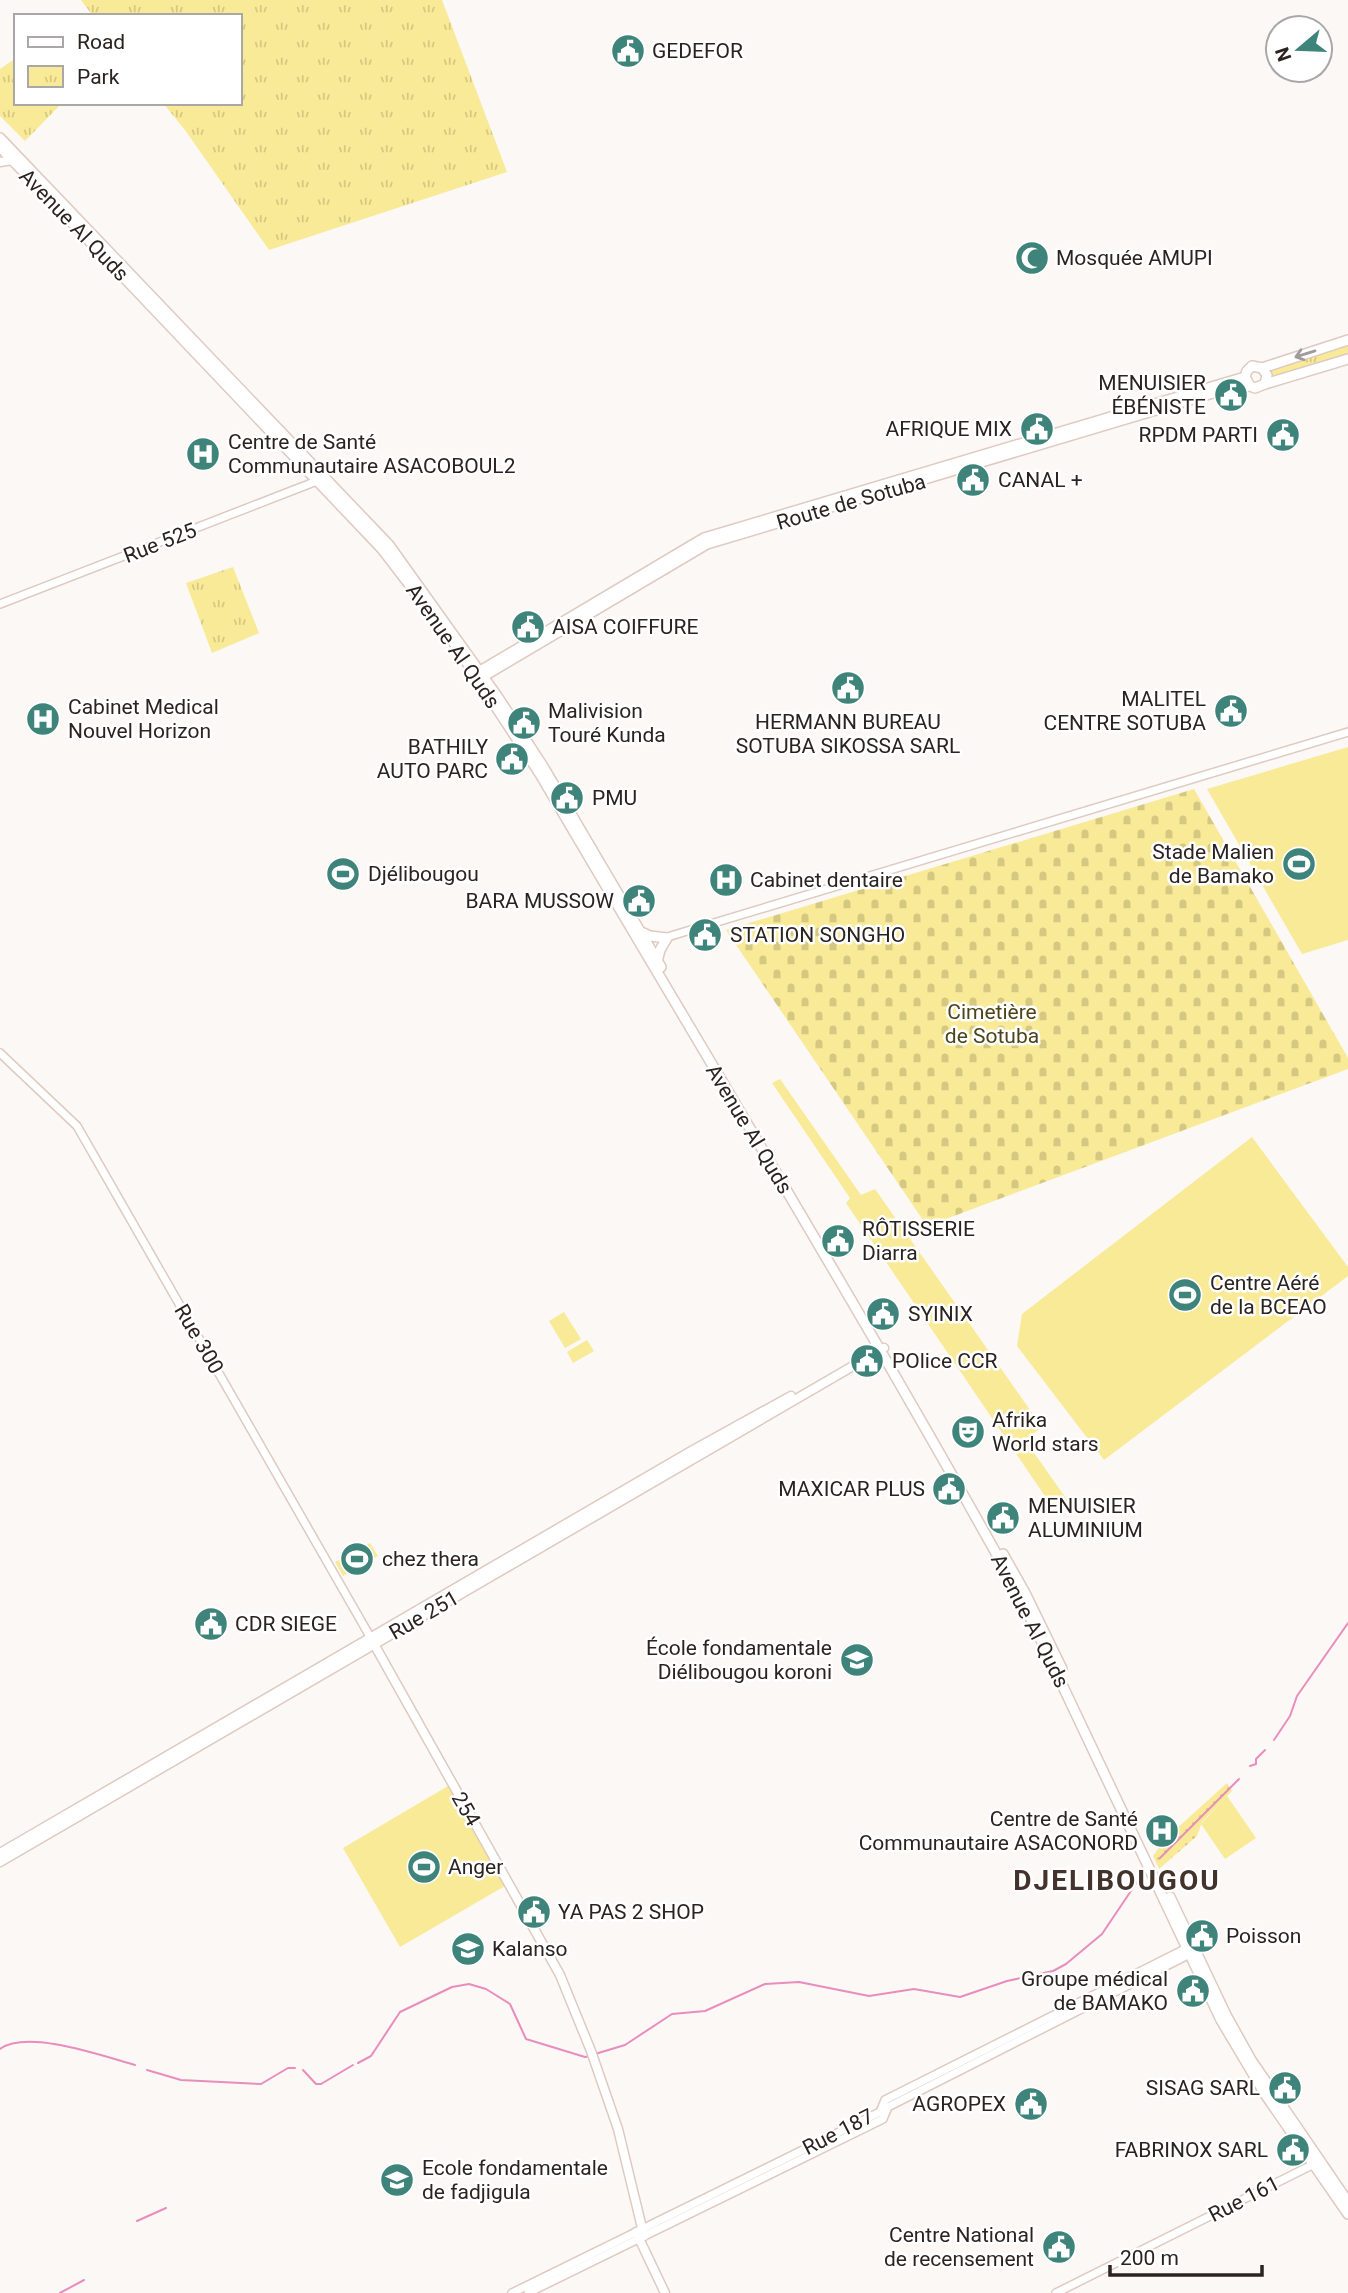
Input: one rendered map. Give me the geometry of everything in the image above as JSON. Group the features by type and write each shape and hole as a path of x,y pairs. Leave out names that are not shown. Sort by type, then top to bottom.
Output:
{"main road":[{"name":"Avenue Al Quds","path":"0,138 7,155 322,479 406,578 479,675 544,768 639,931 643,943 657,962 881,1347"},
{"path":"1348,341 1262,368 1252,366 1247,371 1248,381 1255,388 1348,359"},
{"path":"1262,368 1267,375 1265,384"},
{"name":"Route de Sotuba","path":"479,675 707,544 1248,381"},
{"name":"Avenue Al Quds","path":"479,675 643,943 1026,1593 1191,1950 1251,2060 1348,2214"},
{"path":"639,931 650,936 667,938 657,962"},
{"name":"Rue 251","path":"0,1853 881,1347"},
{"name":"Rue 251","path":"0,1862 372,1641"},
{"name":"254","path":"372,1641 560,1975 592,2054 618,2129 638,2235"},
{"name":"Avenue Al Quds","path":"1317,2163 1348,2202"},
{"path":"638,2235 660,2293"},
{"path":"638,2235 666,2293"}],"street":[{"name":"Rue 525","path":"0,604 322,479"},
{"path":"643,943 1348,732"},
{"name":"Rue 300","path":"0,1054 77,1126 372,1641"},
{"name":"Rue 187","path":"528,2293 880,2112 885,2100 1191,1950"},
{"name":"Rue 161","path":"1056,2293 1317,2163"},
{"name":"Rue 187","path":"512,2293 638,2235"}],"green space":[{"path":"81,0 442,0 507,172 269,250 165,105 242,105 242,14 92,14"},
{"path":"14,59 14,105 60,105 25,141 0,116 0,69"},
{"path":"1348,343 1348,357 1273,379 1270,377 1269,368"},
{"path":"233,567 259,633 212,653 186,583"},
{"name":"Stade Malien de Bamako","path":"1348,747 1348,940 1302,954 1207,789"},
{"name":"Cimetière de Sotuba","path":"1194,789 1348,1058 1348,1069 927,1226 726,930"},
{"path":"780,1079 861,1195 875,1189 1042,1427 1025,1440 1070,1504 1057,1514 846,1203 850,1198 772,1083"},
{"name":"Centre Aéré de la BCEAO","path":"1252,1137 1348,1267 1348,1276 1104,1460 1017,1346 1022,1314"},
{"path":"564,1312 581,1339 565,1348 549,1321"},
{"path":"587,1340 594,1351 573,1363 567,1352"},
{"name":"chez thera","path":"370,1543 378,1556 343,1576 335,1562"},
{"path":"1227,1783 1232,1791 1202,1822 1197,1836 1159,1869 1153,1856 1164,1840"},
{"name":"Anger","path":"448,1786 505,1886 400,1947 343,1848"},
{"path":"1227,1796 1256,1838 1225,1859 1201,1824"}],"waterway":[{"path":"1274,1740 1290,1716 1297,1696 1348,1623"},
{"path":"1250,1766 1256,1764 1256,1759 1265,1750"},
{"path":"1160,1858 1239,1779"},
{"path":"595,2054 625,2045 672,2014 705,2011 765,1984 799,1982 869,1996 914,1989 960,1997 1007,1981 1053,1971 1066,1964 1102,1934 1145,1870"},
{"path":"358,2063 371,2056 400,2012 452,1987 469,1984 486,1989 510,2004 526,2039 585,2057 590,2056"},
{"path":"0,2049 12,2044 46,2043 135,2065"},
{"path":"303,2070 316,2084 321,2084 353,2065"},
{"path":"147,2070 181,2080 261,2084 288,2068 295,2068"},
{"path":"137,2221 166,2208"},
{"path":"60,2293 84,2280"}],"place":[{"name":"GEDEFOR","path":"628,51"},
{"name":"Mosquée AMUPI","path":"1032,258"},
{"name":"MENUISIER ÉBÉNISTE","path":"1231,395"},
{"name":"AFRIQUE MIX","path":"1037,429"},
{"name":"RPDM PARTI","path":"1283,435"},
{"name":"Centre de Santé Communautaire ASACOBOUL2","path":"203,454"},
{"name":"CANAL +","path":"973,480"},
{"name":"AISA COIFFURE","path":"528,627"},
{"name":"HERMANN BUREAU SOTUBA SIKOSSA SARL","path":"848,688"},
{"name":"MALITEL CENTRE SOTUBA","path":"1231,711"},
{"name":"Cabinet Medical Nouvel Horizon","path":"43,719"},
{"name":"Malivision Touré Kunda","path":"524,723"},
{"name":"BATHILY AUTO PARC","path":"512,759"},
{"name":"PMU","path":"567,798"},
{"name":"Stade Malien de Bamako","path":"1299,864"},
{"name":"Djélibougou","path":"343,874"},
{"name":"Cabinet dentaire","path":"726,880"},
{"name":"BARA MUSSOW","path":"639,901"},
{"name":"STATION SONGHO","path":"705,935"},
{"name":"RÔTISSERIE Diarra","path":"838,1241"},
{"name":"Centre Aéré de la BCEAO","path":"1185,1295"},
{"name":"SYINIX","path":"883,1314"},
{"name":"POlice CCR","path":"867,1361"},
{"name":"Afrika World stars","path":"968,1432"},
{"name":"MAXICAR PLUS","path":"949,1489"},
{"name":"MENUISIER ALUMINIUM","path":"1003,1518"},
{"name":"chez thera","path":"357,1559"},
{"name":"CDR SIEGE","path":"211,1624"},
{"name":"École fondamentale Diélibougou koroni","path":"857,1660"},
{"name":"Centre de Santé Communautaire ASACONORD","path":"1162,1831"},
{"name":"Anger","path":"424,1867"},
{"name":"YA PAS 2 SHOP","path":"534,1912"},
{"name":"Poisson","path":"1202,1936"},
{"name":"Kalanso","path":"468,1949"},
{"name":"Groupe médical de BAMAKO","path":"1193,1991"},
{"name":"SISAG SARL","path":"1285,2088"},
{"name":"AGROPEX","path":"1031,2104"},
{"name":"FABRINOX SARL","path":"1293,2150"},
{"name":"Ecole fondamentale de fadjigula","path":"397,2180"},
{"name":"Centre National de recensement","path":"1059,2247"}],"district":[{"name":"DJELIBOUGOU","path":"1117,1880"}]}
